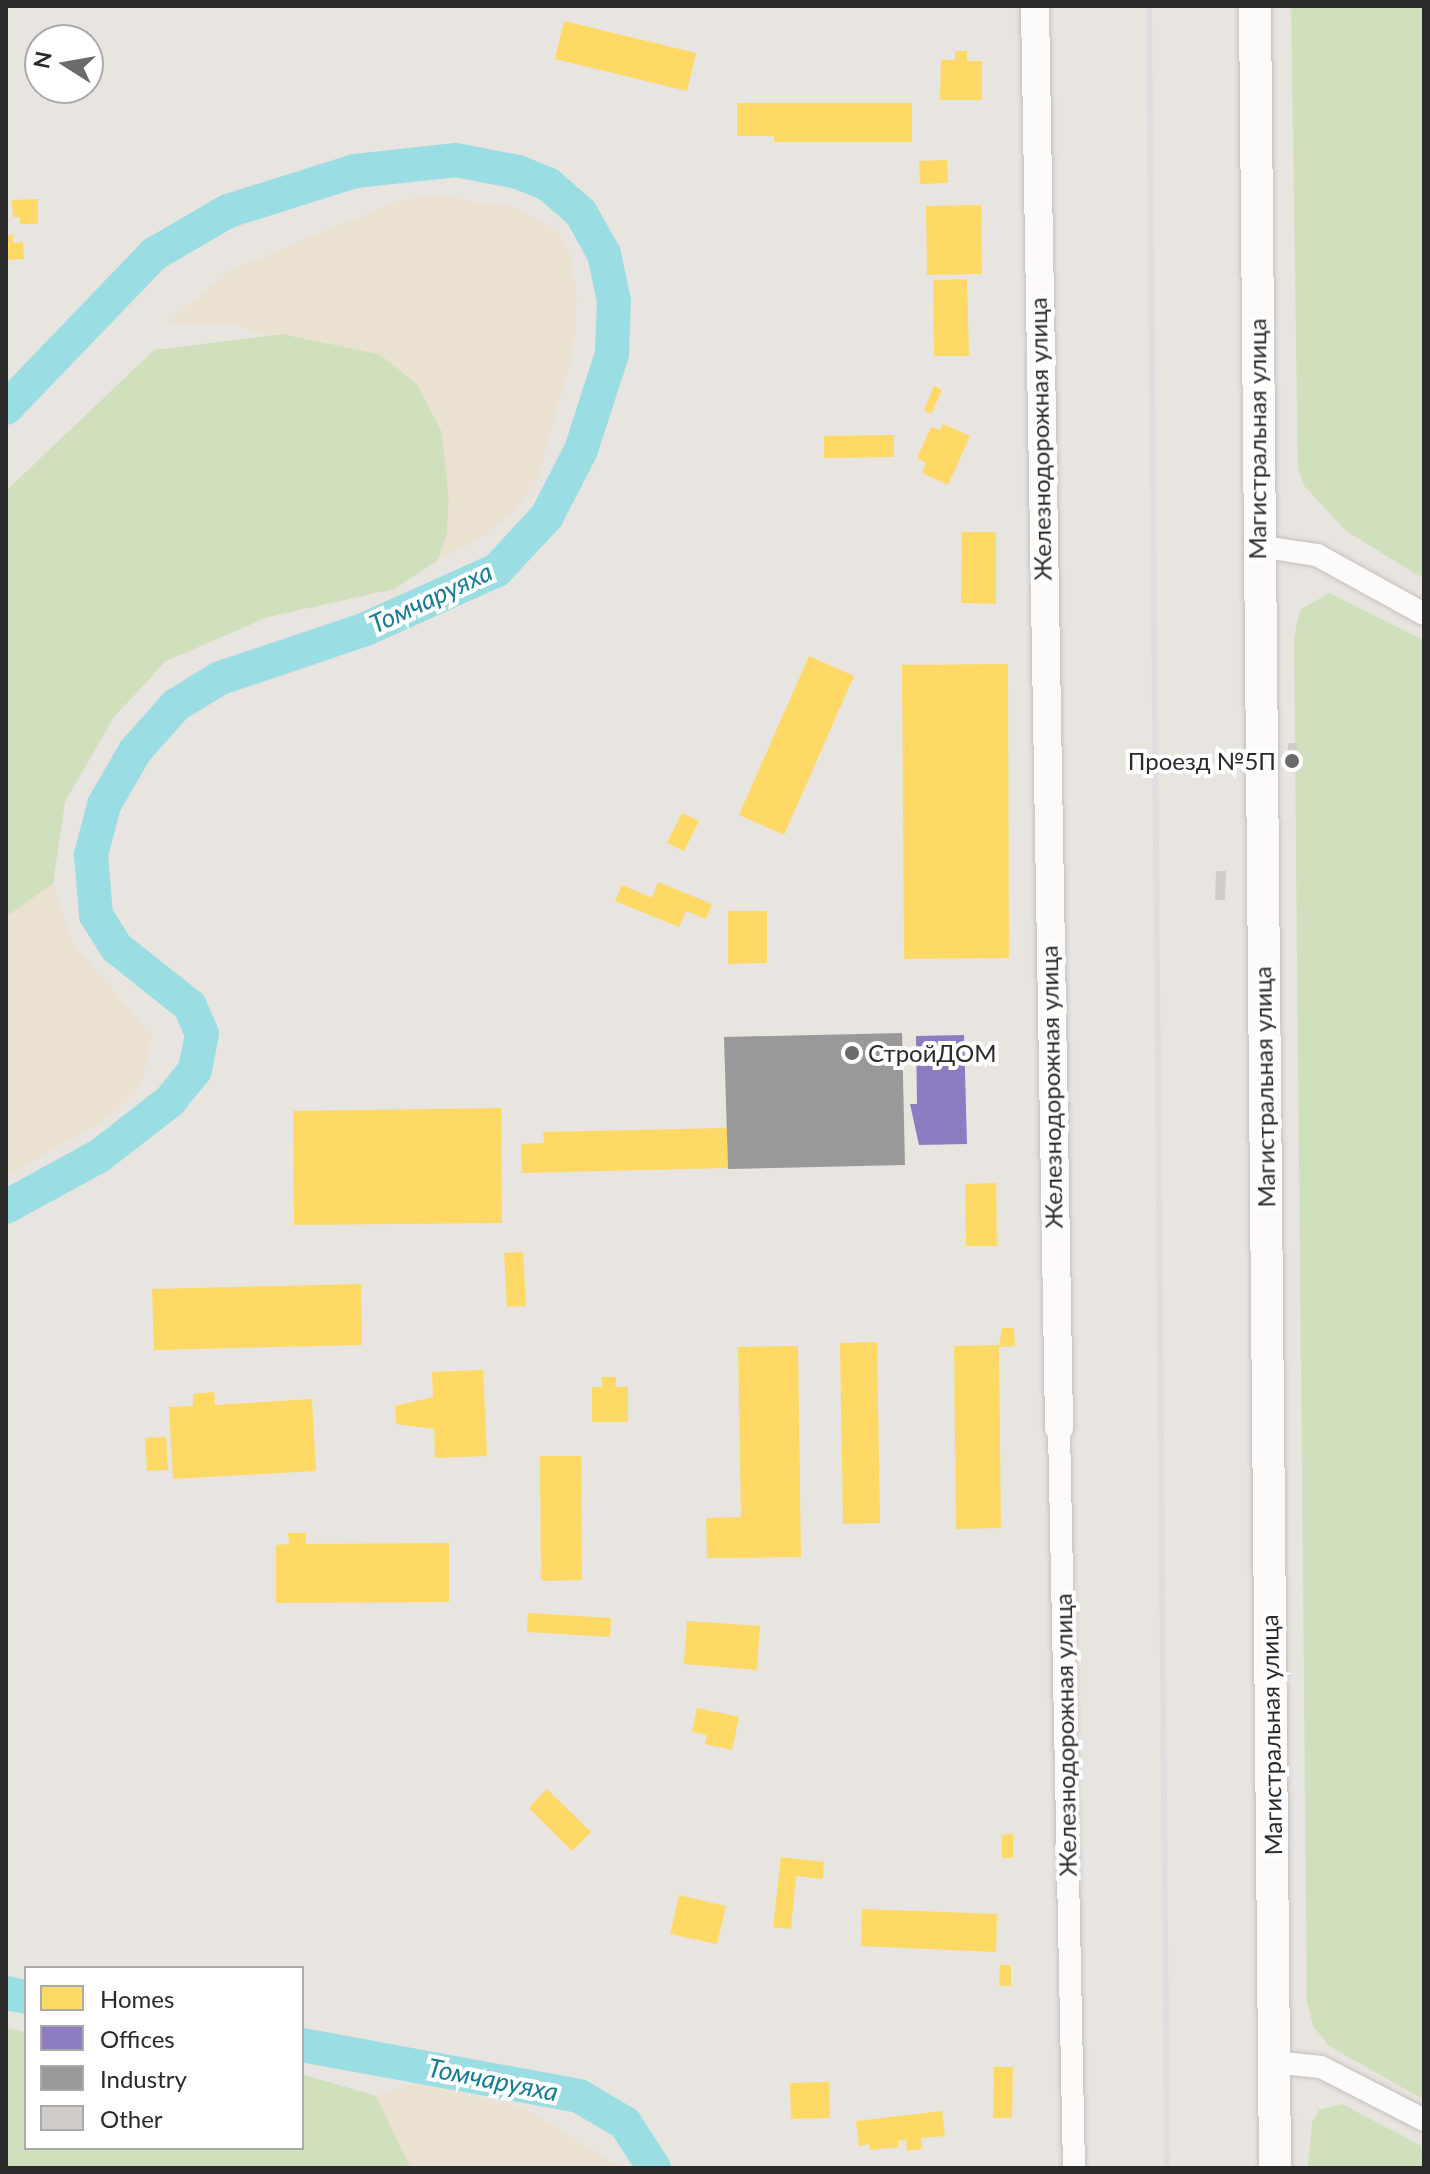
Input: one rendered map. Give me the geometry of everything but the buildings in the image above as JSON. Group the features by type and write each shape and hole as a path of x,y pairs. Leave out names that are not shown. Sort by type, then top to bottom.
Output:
{"main road":[{"name":"Магистральная улица","path":"1255,6 1275,2168"}],"street":[{"name":"Железнодорожная улица","path":"1035,6 1074,2168"},
{"path":"1258,546 1317,555 1424,614"},
{"path":"1274,2062 1321,2067 1424,2120"}],"green space":[{"path":"1291,6 1424,6 1424,579 1346,531 1305,487 1298,469"},
{"path":"282,334 380,354 417,384 442,432 449,498 447,534 438,560 394,589 268,617 166,661 114,717 65,802 53,884 6,917 6,491 154,350"},
{"path":"1329,593 1424,640 1424,2100 1329,2046 1313,2026 1307,2002 1294,638 1300,610"},
{"path":"6,2028 24,2032 24,2150 304,2150 304,2075 376,2096 411,2168 6,2168"},
{"path":"1342,2104 1424,2147 1424,2168 1308,2168 1312,2122 1319,2110"}],"sand":[{"path":"436,196 514,207 556,230 570,253 577,299 573,352 537,480 515,510 480,538 438,560 447,533 449,499 442,432 417,384 379,354 282,334 256,334 236,324 167,323 231,270 400,200"},
{"path":"53,884 71,941 152,1036 142,1084 108,1118 6,1176 6,917"},
{"path":"416,2082 525,2109 622,2168 411,2168 376,2096"}],"waterway":[{"name":"Томчаруяха","path":"6,408 154,254 228,211 355,171 456,160 518,172 548,184 581,213 604,254 614,301 612,354 581,450 547,516 497,570 366,629 220,678 176,705 135,751 104,805 91,855 96,915 117,948 190,1006 202,1034 195,1070 170,1101 99,1156 6,1207"},
{"name":"Томчаруяха","path":"6,1993 24,1997"},
{"name":"Томчаруяха","path":"304,2045 579,2096 625,2123 654,2168"}],"railway":[{"path":"1149,6 1167,2168"}],"place":[{"name":"Проезд №5П","path":"1292,761"},
{"name":"СтройДОМ","path":"852,1053"}]}
